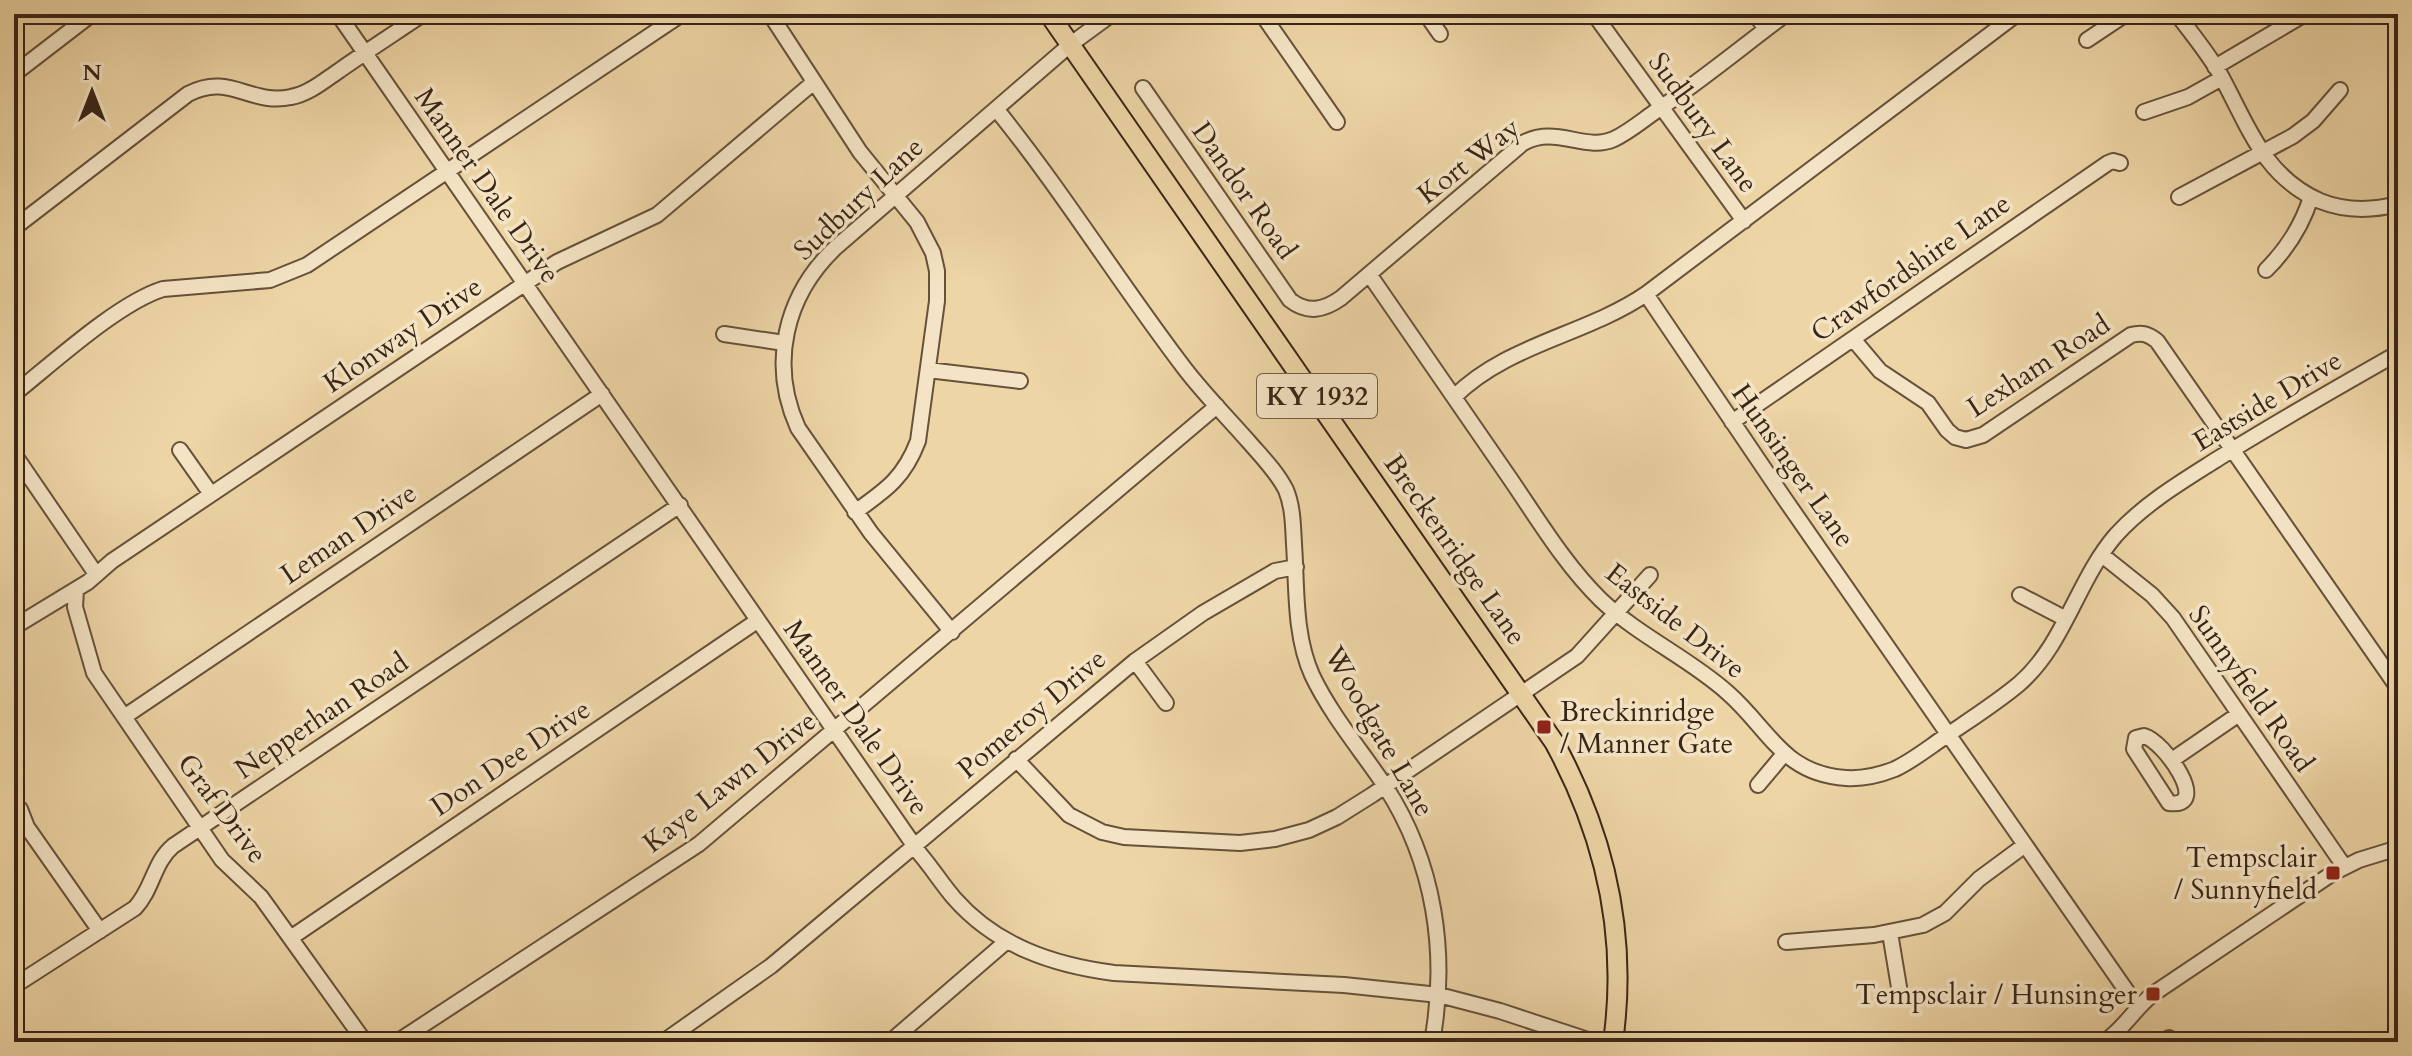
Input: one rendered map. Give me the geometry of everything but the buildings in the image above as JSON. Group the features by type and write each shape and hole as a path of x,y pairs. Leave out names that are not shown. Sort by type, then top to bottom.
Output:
{"main road":[{"name":"Breckenridge Lane","path":"1049,14 1522,694 1569,770 1599,845 1608,878 1618,947 1613,1042"}],"street":[{"path":"14,74 92,14"},
{"name":"Manner Dale Drive","path":"338,14 914,845 954,898 980,922 1007,941 1041,958 1065,965 1114,973 1356,985 1439,995 1594,1042"},
{"path":"14,228 197,89 220,85 262,98 293,97 319,84 423,14"},
{"path":"14,394 135,300 163,289 270,280 295,272 682,14"},
{"path":"770,14 860,152 926,237 935,258 937,292 918,441 910,461 892,485 855,512"},
{"name":"Sudbury Lane","path":"952,632 855,512 806,441 791,413 783,376 784,343 795,300 813,271 835,248 1071,44 1112,14"},
{"path":"1262,14 1337,122"},
{"path":"1426,14 1440,34"},
{"name":"Sudbury Lane","path":"1594,14 1744,221"},
{"path":"1755,14 1766,29"},
{"name":"Kort Way","path":"1314,309 1331,305 1523,143 1535,137 1553,135 1607,141 1661,108 1786,14"},
{"path":"1454,397 1468,383 1517,354 1601,320 1646,294 2017,14"},
{"path":"2087,40 2126,14"},
{"path":"2177,14 2219,72 2261,151 2283,179 2327,204 2353,209 2398,204"},
{"path":"2144,112 2188,97 2219,72 2305,14"},
{"name":"Klonway Drive","path":"14,627 76,590 211,494 525,283 589,245 657,215 814,82"},
{"name":"Dandor Road","path":"1143,88 1285,294 1296,304 1314,309"},
{"path":"2179,197 2293,136 2313,121 2340,90"},
{"name":"Woodgate Lane","path":"997,110 1056,185 1185,368 1284,486 1292,513 1301,638 1308,666 1324,696 1385,786 1418,851 1430,889 1438,943 1439,995 1432,1042"},
{"name":"Crawfordshire Lane","path":"1732,422 2108,163 2120,163"},
{"path":"2266,270 2295,234 2311,197"},
{"name":"Eastside Drive","path":"1369,274 1577,574 1618,614 1725,690 1784,754 1819,773 1842,778 1863,777 1898,767 2004,696 2029,674 2048,650 2088,576 2118,533 2151,504 2291,413 2398,353"},
{"name":"Hunsinger Lane","path":"1646,294 2137,1006"},
{"name":"Lexham Road","path":"1853,339 1880,371 1920,396 1947,430 1955,437 1966,440 1983,435 2117,342 2138,333 2151,335 2398,688"},
{"path":"724,334 784,343"},
{"path":"928,370 1020,381"},
{"name":"Leman Drive","path":"124,717 602,394"},
{"name":"Kaye Lawn Drive","path":"397,1042 699,844 1217,406"},
{"path":"180,450 211,494"},
{"path":"14,454 96,574"},
{"name":"Nepperhan Road","path":"14,986 135,908 146,895 162,856 200,828 680,505"},
{"name":"Sunnyfield Road","path":"2102,555 2152,595 2173,618 2344,866"},
{"name":"Pomeroy Drive","path":"663,1042 743,988 1135,661 1203,613 1275,571 1296,567"},
{"path":"1016,759 1069,815 1102,832 1138,839 1240,843 1275,839 1309,830 1337,817 1385,786 1577,656 1650,575"},
{"name":"Graf Drive","path":"76,590 75,607 94,673 222,860 261,897 365,1042"},
{"path":"2020,595 2066,619"},
{"name":"Don Dee Drive","path":"292,937 757,621"},
{"path":"1135,661 1166,703"},
{"path":"2172,760 2239,714"},
{"path":"2136,738 2153,738 2172,760 2187,786 2187,795 2178,804 2164,799 2134,749 2136,738"},
{"path":"1758,785 1784,754"},
{"path":"14,806 20,809 27,827 100,931"},
{"path":"1786,942 1912,929 1945,913 1979,879 2025,845"},
{"path":"2104,1042 2123,1027 2137,1006 2344,866 2398,848"},
{"path":"1890,933 1899,987"},
{"path":"890,1042 1007,941"}],"place":[{"name":"Breckinridge / Manner Gate","path":"1544,727"},
{"name":"Tempsclair / Sunnyfield","path":"2333,873"},
{"name":"Tempsclair / Hunsinger","path":"2153,994"}]}
